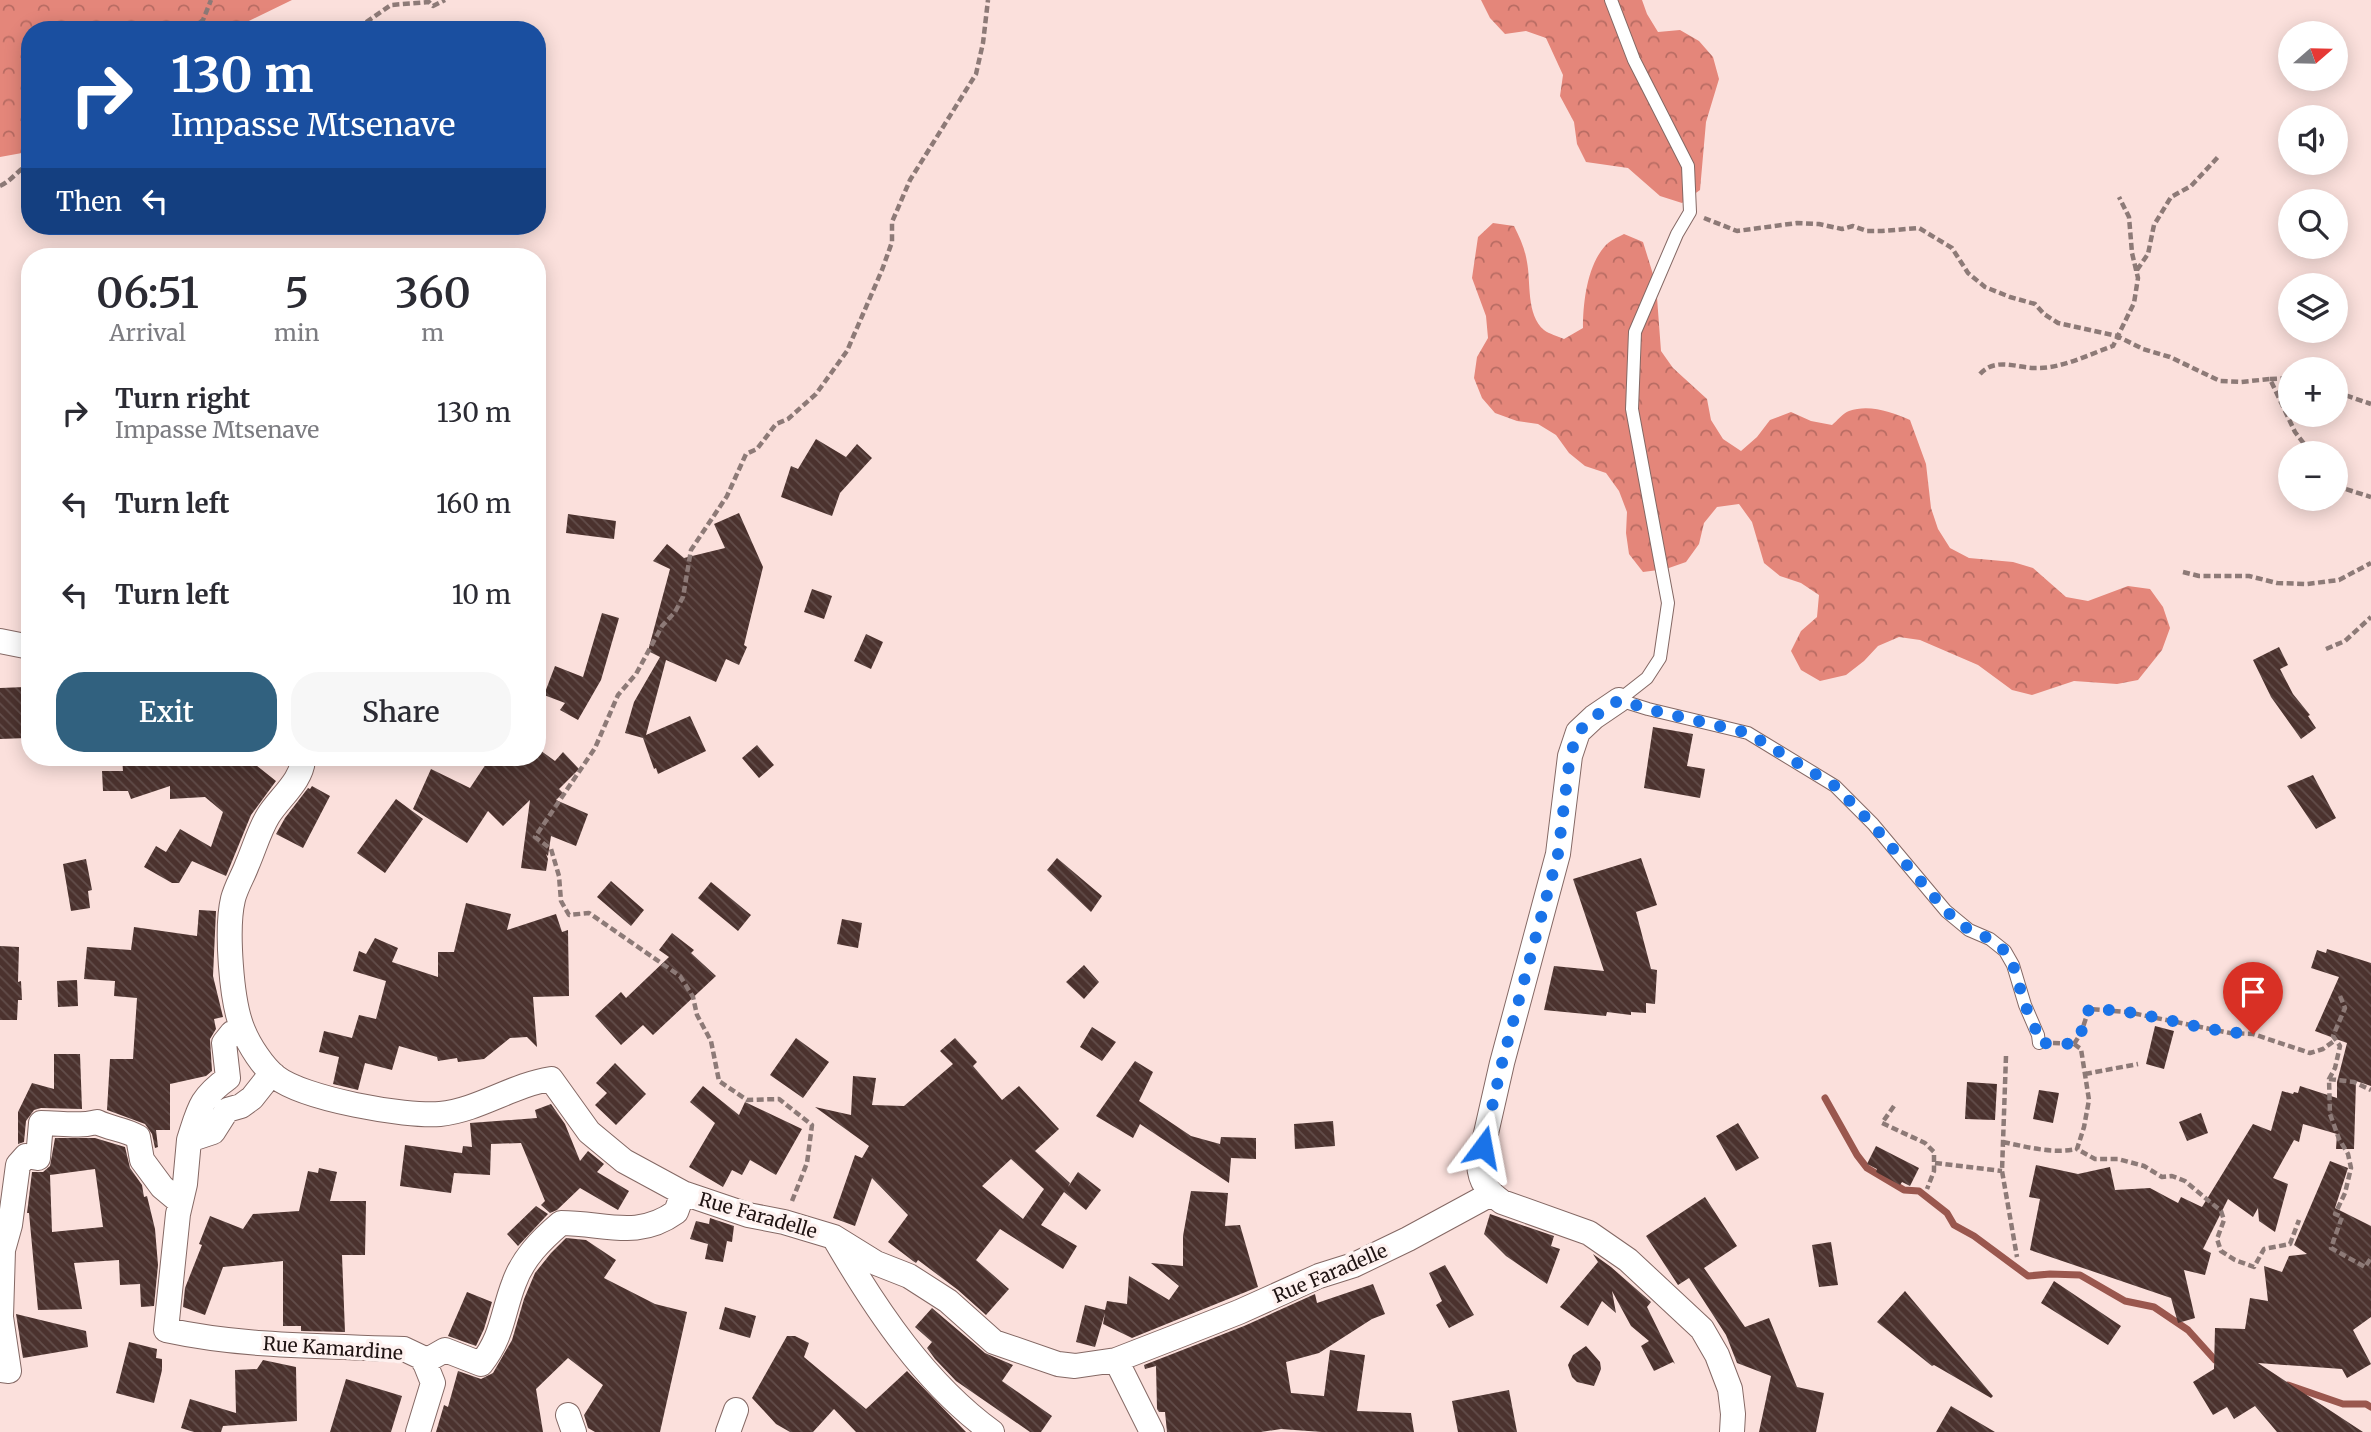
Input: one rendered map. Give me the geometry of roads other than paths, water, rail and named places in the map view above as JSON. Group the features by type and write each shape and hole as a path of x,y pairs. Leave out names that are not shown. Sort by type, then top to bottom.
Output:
{"street":[{"path":"0,641 21,645"},
{"path":"1619,700 1578,732 1570,756 1558,854 1502,1063 1479,1164 1480,1177 1491,1194 1517,1208 1589,1233 1628,1260 1702,1329 1717,1355 1730,1389 1732,1432"},
{"name":"Rue Faradelle","path":"300,766 297,777 267,817 233,899 230,955 237,1007 243,1031 274,1075 289,1086 350,1104 439,1114 466,1109 528,1083 551,1079 589,1132 624,1161 683,1193 748,1215 784,1222 834,1237 876,1263 909,1276 948,1301 994,1342 1058,1364 1075,1366 1116,1360 1239,1312 1319,1276 1354,1265 1491,1194"},
{"path":"5,1370 1,1317 3,1250 10,1225 18,1165 26,1156 38,1158 41,1123 62,1122 83,1126 97,1122 111,1129 125,1129 138,1137 142,1160 162,1186 180,1202 185,1184 189,1140 202,1101 212,1089 228,1078 224,1044 232,1033 243,1031"},
{"path":"189,1140 213,1132 227,1110 241,1106 252,1098 256,1090 274,1075"},
{"path":"424,1362 444,1350 481,1364 492,1350 502,1327 515,1280 527,1257 561,1223 636,1229 654,1224 676,1212 683,1193"},
{"name":"Rue Kamardine","path":"180,1202 166,1330 204,1339 247,1343 404,1349 423,1358 433,1383 418,1432"},
{"path":"834,1237 855,1274 908,1351 975,1420 992,1432"},
{"path":"1116,1360 1152,1432"}],"lane":[{"path":"1611,0 1634,60 1688,166 1690,212 1677,234 1635,332 1632,409 1668,603 1660,659 1647,678 1619,700"},
{"path":"1619,700 1748,733 1835,786 1872,824 1946,911 1969,930 1990,939 2005,951 2013,965 2039,1043"}],"waterway":[{"path":"1825,1098 1867,1168 1904,1190 1919,1191 1947,1213 1954,1225 1974,1236 2028,1276 2080,1275 2125,1301 2154,1307 2188,1330 2215,1360 2222,1363"},
{"path":"2288,1385 2343,1404 2366,1404 2371,1407"}]}
